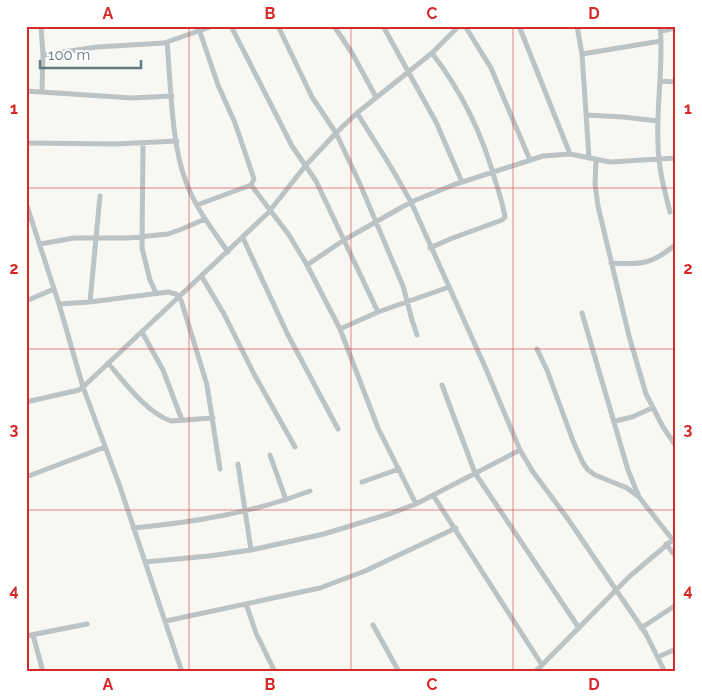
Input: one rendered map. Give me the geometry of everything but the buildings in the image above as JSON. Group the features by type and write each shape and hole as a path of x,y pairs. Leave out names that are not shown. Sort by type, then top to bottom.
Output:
{"street":[{"path":"41,26 43,55 42,91"},
{"path":"43,55 96,47 167,42 213,26"},
{"path":"231,26 292,146 316,181 378,312"},
{"path":"278,26 312,97 336,133 360,184 403,286 417,335"},
{"path":"334,26 352,53 376,97"},
{"path":"383,26 395,51 409,72 436,122 462,182"},
{"path":"26,402 79,390 83,387 243,238 270,210 336,133 376,97 432,53 459,26"},
{"path":"466,26 491,68 530,160"},
{"path":"519,26 570,154"},
{"path":"577,26 582,54 589,158"},
{"path":"670,212 659,160 658,121 661,29 676,28"},
{"path":"198,205 251,185 254,181 253,173 235,123 218,85 200,32"},
{"path":"582,54 661,41"},
{"path":"167,42 176,142 185,181 205,219 228,252"},
{"path":"430,248 504,218 493,171 483,140 468,108 446,71 432,53"},
{"path":"660,81 676,82"},
{"path":"26,91 123,98 172,96"},
{"path":"357,113 411,202 430,248 450,287 520,450 533,472 568,519 641,628 665,672"},
{"path":"586,115 658,121"},
{"path":"26,143 115,144 176,142"},
{"path":"143,143 144,185 141,236 143,258 156,293"},
{"path":"307,265 344,240 411,202 493,171 543,156 570,154 596,160 628,162 676,158"},
{"path":"596,160 595,184 598,206 639,371 652,408 676,446"},
{"path":"251,185 289,234 307,265 340,329 378,428 416,504"},
{"path":"90,302 100,196"},
{"path":"26,203 59,304 83,387 182,672"},
{"path":"40,244 74,238 168,234 205,219"},
{"path":"243,238 287,333 338,429"},
{"path":"612,263 633,264 648,262 662,256 676,244"},
{"path":"202,277 224,314 254,374 295,447"},
{"path":"340,329 378,312 450,287"},
{"path":"26,301 54,289"},
{"path":"59,304 172,292 180,298 205,376 220,469"},
{"path":"582,313 628,470 639,497"},
{"path":"142,332 162,370 182,420"},
{"path":"535,672 616,590 674,538 639,497 627,488 588,470 573,441 547,370 537,349"},
{"path":"108,363 129,387 160,416 171,421 212,418"},
{"path":"442,385 475,473 579,628"},
{"path":"615,421 632,417 652,408"},
{"path":"26,477 105,447"},
{"path":"145,562 251,550 324,534 416,504 520,450"},
{"path":"270,455 286,500"},
{"path":"238,464 251,550"},
{"path":"362,482 399,469"},
{"path":"133,528 182,523 261,508 310,491"},
{"path":"433,494 542,665"},
{"path":"166,622 320,588 344,580 456,528"},
{"path":"666,544 676,557"},
{"path":"246,604 256,633 275,672"},
{"path":"641,628 676,605"},
{"path":"26,636 87,624"},
{"path":"373,624 397,671"},
{"path":"33,635 43,672"},
{"path":"658,657 676,649"}]}
